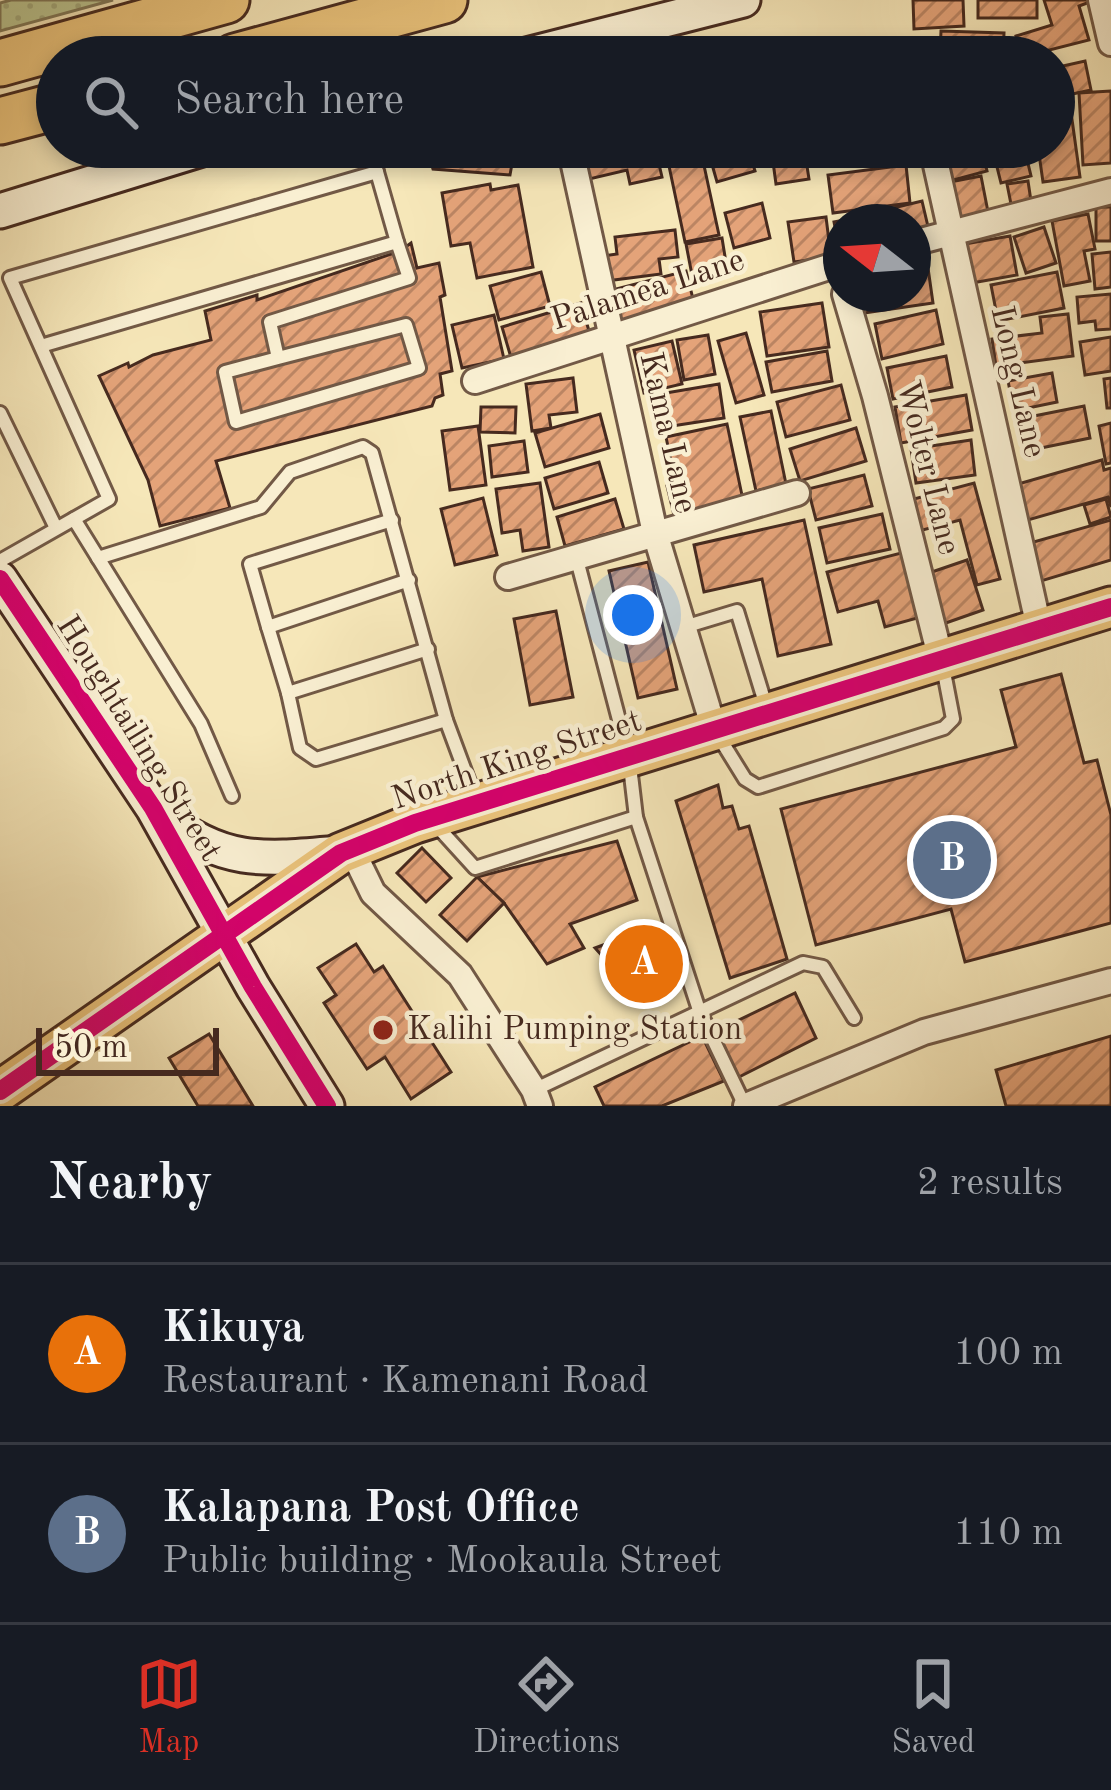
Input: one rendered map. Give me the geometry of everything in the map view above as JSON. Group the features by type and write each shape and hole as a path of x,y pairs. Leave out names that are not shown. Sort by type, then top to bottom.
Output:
{"highway":[{"path":"97,36 226,0"},
{"path":"312,36 444,0"},
{"path":"0,63 36,53"},
{"path":"0,122 36,112"}],"main road":[{"path":"602,36 743,0"},
{"path":"0,211 140,168"},
{"name":"Houghtailing Street","path":"0,579 153,808 327,1106"},
{"name":"North King Street","path":"0,1091 346,851 477,804 1111,607"},
{"path":"153,808 201,844 237,856 346,851"}],"street":[{"path":"1101,0 1111,44"},
{"name":"Kama Lane","path":"575,168 655,533 714,729"},
{"name":"Long Lane","path":"936,168 1040,632"},
{"path":"931,238 1111,191"},
{"name":"Palamea Lane","path":"475,381 823,274"},
{"name":"Wolter Lane","path":"850,312 941,660"},
{"path":"508,577 797,493"},
{"path":"346,851 373,893 460,975 537,1098"},
{"path":"745,1106 924,1031 1111,981"}],"lane":[{"path":"278,358 270,322 409,278 376,168"},
{"path":"0,561 109,499 5,279 377,172"},
{"path":"40,346 397,242"},
{"path":"406,325 418,368 236,422 225,372 278,358 406,325"},
{"path":"0,413 56,528"},
{"path":"98,558 261,507 290,472 363,448 372,453 446,720 477,804"},
{"path":"74,519 201,724 232,796"},
{"path":"392,520 250,564 300,748 316,759 446,720"},
{"path":"576,556 629,758 636,817 699,1010 745,1106"},
{"path":"268,627 409,580"},
{"path":"682,627 737,611 768,712"},
{"path":"288,693 428,650"},
{"path":"714,729 745,779 758,787 944,728 954,710 941,660"},
{"path":"430,819 475,868 636,817"},
{"path":"537,1098 699,1010 802,963 823,967 854,1018"}],"green space":[{"path":"113,0 0,31 0,3"}],"building":[{"path":"913,0 963,0 964,26 914,29"},
{"path":"978,0 1037,0 1037,18 978,18"},
{"path":"1044,0 1095,0 1079,6 1089,40 1075,44 1075,36 1016,36 1052,25"},
{"path":"941,31 1004,33 1004,36 941,36"},
{"path":"1085,61 1091,90 1075,93 1075,63"},
{"path":"1111,91 1111,163 1083,165 1079,93"},
{"path":"1075,141 1080,177 1043,182 1041,168 1075,168"},
{"path":"433,168 511,168 510,175"},
{"path":"582,168 660,168 662,177 630,184 627,170 585,180"},
{"path":"669,168 705,168 719,235 685,242"},
{"path":"713,168 754,168 755,171 717,182"},
{"path":"774,168 807,168 809,179 776,184"},
{"path":"906,168 910,203 832,204 828,175"},
{"path":"942,168 986,168 987,171 946,182"},
{"path":"997,168 1029,168 1031,176 1001,183"},
{"path":"981,176 989,217 958,223 950,182"},
{"path":"1028,181 1031,201 1011,204 1007,184"},
{"path":"490,184 491,190 518,185 533,267 477,278 470,243 451,246 442,193"},
{"path":"762,203 770,238 734,248 725,213"},
{"path":"1096,207 1111,207 1111,241 1096,241"},
{"path":"1088,214 1095,249 1084,251 1090,281 1064,286 1052,221"},
{"path":"823,217 823,258 794,262 788,222"},
{"path":"1044,227 1056,263 1026,273 1014,237"},
{"path":"675,230 678,257 659,259 661,274 606,281 603,256 617,254 615,237"},
{"path":"1010,236 1017,275 972,283 965,244"},
{"path":"722,238 727,269 692,275 686,244"},
{"path":"411,243 417,268 439,263 452,371 440,374 443,395 432,406 216,461 230,508 160,526 148,480 99,376 211,340 205,311 257,295 257,300 400,251"},
{"path":"1111,252 1111,287 1095,289 1092,254"},
{"path":"686,271 695,307 621,326 612,290"},
{"path":"541,272 550,306 499,320 490,286"},
{"path":"1057,272 1064,308 998,321 991,285"},
{"path":"1111,294 1111,329 1096,330 1095,321 1079,323 1077,297"},
{"path":"581,303 591,338 512,361 502,327"},
{"path":"822,303 829,347 767,356 760,312"},
{"path":"936,310 943,344 882,359 875,324"},
{"path":"1068,314 1073,356 996,366 992,339 1042,333 1040,317"},
{"path":"494,315 504,359 462,368 452,325"},
{"path":"746,333 764,395 736,403 718,341"},
{"path":"708,335 715,374 684,380 677,340"},
{"path":"1111,337 1111,371 1085,375 1080,342"},
{"path":"672,341 682,384 644,393 634,350"},
{"path":"827,351 832,381 772,392 766,362"},
{"path":"946,356 952,387 893,399 887,368"},
{"path":"1052,373 1057,402 1014,411 1008,381"},
{"path":"573,378 577,412 549,415 551,428 532,431 526,384"},
{"path":"1111,378 1111,408 1107,408 1104,379"},
{"path":"719,384 724,418 659,428 654,395"},
{"path":"841,385 850,420 786,437 777,402"},
{"path":"966,395 972,430 901,443 895,407"},
{"path":"1084,406 1090,438 1036,449 1029,417"},
{"path":"481,407 516,407 515,433 480,432"},
{"path":"771,411 786,484 756,491 740,417"},
{"path":"600,414 609,448 545,467 535,433"},
{"path":"1111,423 1111,463 1106,464 1099,426"},
{"path":"727,424 743,500 674,515 667,486 676,485 666,437"},
{"path":"478,426 486,485 450,490 442,431"},
{"path":"856,428 866,461 800,481 790,449"},
{"path":"971,440 975,475 916,483 911,449"},
{"path":"524,441 528,472 492,477 489,446"},
{"path":"1102,460 1104,470 1111,468 1111,507 1108,497 1028,520 1018,484"},
{"path":"599,462 608,493 554,509 545,478"},
{"path":"864,475 872,506 816,520 808,489"},
{"path":"540,483 549,547 523,551 520,530 502,533 496,489"},
{"path":"974,483 1000,579 977,585 960,520 919,531 910,500"},
{"path":"483,498 497,555 455,565 441,509"},
{"path":"615,499 624,529 565,546 557,517"},
{"path":"1106,499 1111,517 1090,524 1084,505"},
{"path":"882,514 890,549 827,563 819,528"},
{"path":"804,520 831,644 778,656 762,579 704,592 694,545"},
{"path":"1111,520 1111,560 1041,581 1030,543"},
{"path":"905,552 921,617 885,627 878,601 838,612 827,572"},
{"path":"967,560 983,610 940,625 923,575"},
{"path":"648,562 677,689 638,698 609,571"},
{"path":"556,611 573,697 530,705 514,619"},
{"path":"1061,674 1084,763 1097,760 1111,815 1111,923 965,962 951,909 816,945 781,809 1016,747 1001,690"},
{"path":"718,785 723,808 732,806 739,829 749,826 787,959 730,978 676,801"},
{"path":"617,841 637,900 570,924 584,948 547,964 504,903 477,877"},
{"path":"422,848 451,878 426,902 397,873"},
{"path":"477,877 504,903 467,941 440,915"},
{"path":"644,930 661,987 638,996 595,948"},
{"name":"Kalihi Pumping Station","path":"356,944 374,972 383,966 451,1072 411,1099 385,1057 367,1069 324,1003 336,995 318,968"},
{"path":"795,993 816,1038 737,1078 716,1031"},
{"path":"209,1034 253,1106 198,1106 169,1058"},
{"path":"702,1036 724,1081 662,1106 604,1106 595,1087"},
{"path":"1111,1036 1111,1106 1006,1106 996,1070"}],"cycle path":[{"path":"0,579 153,808 253,987 327,1106"},
{"path":"0,1091 341,853 415,823 1111,607"}],"place":[{"name":"Kalapana Post Office","path":"952,860"},
{"name":"Kikuya","path":"644,964"},
{"name":"Kalihi Pumping Station","path":"383,1030"}]}
